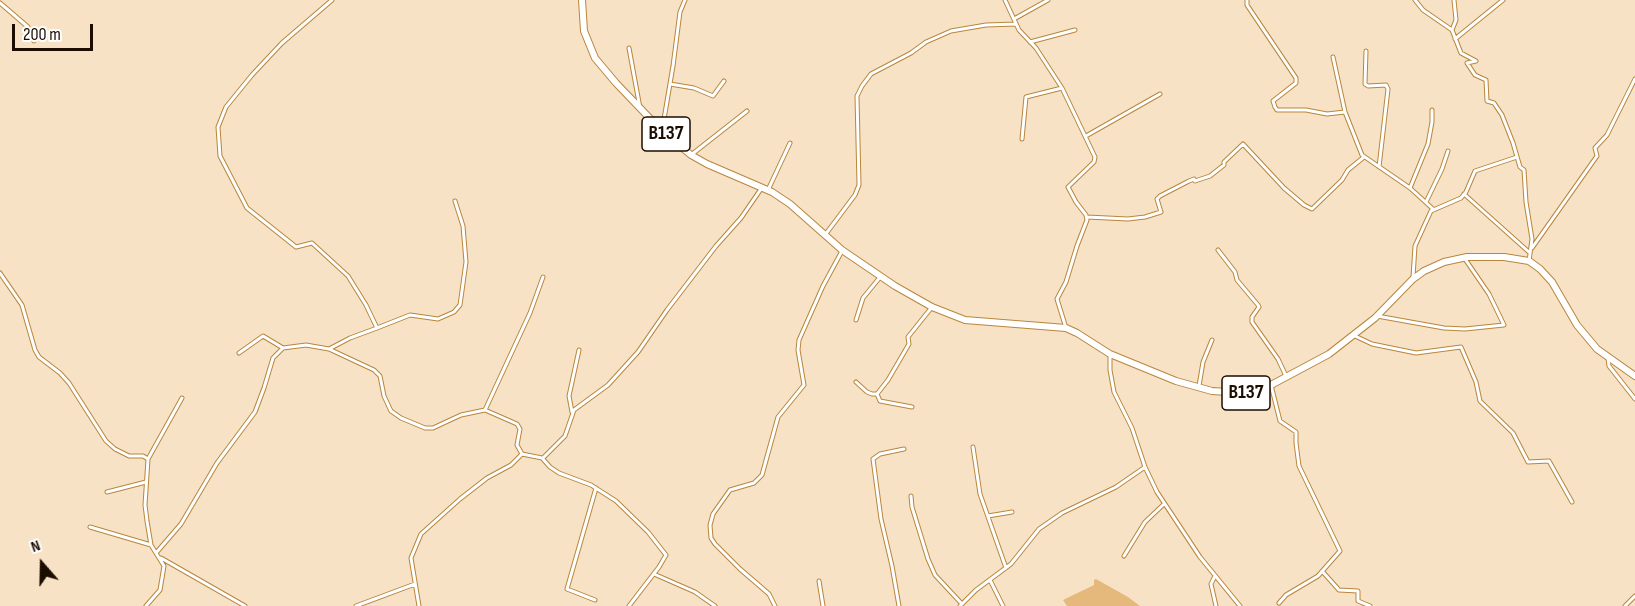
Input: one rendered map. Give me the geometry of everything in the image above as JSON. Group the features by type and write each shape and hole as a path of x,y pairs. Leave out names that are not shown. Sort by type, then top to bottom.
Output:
{"main road":[{"name":"B137","path":"582,0 584,31 595,58 662,131 691,155 729,175 765,189 790,204 842,250 881,276 932,307 965,320 1065,328 1110,354 1199,388 1236,394 1271,385 1287,377 1329,354 1377,316 1413,279 1437,265 1464,258 1530,255"},
{"path":"1530,255 1548,277 1577,324 1597,349 1635,376"}],"street":[{"path":"332,0 282,43 226,107 218,127 220,156 247,208 294,246 298,248 312,243 333,260 357,287 377,328"},
{"path":"662,131 680,12 685,0"},
{"path":"1005,0 1022,34 1062,88 1095,154 1095,160 1068,187 1072,197 1087,218"},
{"path":"1014,19 1048,0"},
{"path":"1247,0 1246,4 1296,78 1296,83 1273,101 1277,110 1306,110 1327,114 1346,112"},
{"path":"1415,0 1423,10 1452,30 1461,53 1476,61 1467,63 1475,75 1486,80 1487,101 1494,103 1502,115 1520,166 1524,170 1531,230 1530,255"},
{"path":"1452,30 1456,20 1454,0"},
{"path":"1455,39 1503,0"},
{"path":"0,3 28,27 34,41"},
{"path":"825,235 855,195 859,185 857,96 871,74 911,53 926,42 951,31 986,25 1016,24"},
{"path":"1030,42 1075,30"},
{"path":"629,48 641,110"},
{"path":"1366,51 1365,84 1368,86 1386,85 1388,89 1379,166"},
{"path":"1333,57 1346,112 1354,137 1364,157 1410,188 1433,209"},
{"path":"1530,255 1597,156 1595,148 1607,135 1635,79"},
{"path":"670,84 694,88 713,96 724,81"},
{"path":"1022,139 1026,97 1062,88"},
{"path":"1086,136 1160,94"},
{"path":"1410,188 1428,144 1432,110"},
{"path":"691,155 747,111"},
{"path":"572,412 608,385 638,352 716,246 765,189 790,143"},
{"path":"1087,218 1128,219 1161,212 1157,199 1160,196 1194,179 1195,181 1210,176 1224,165 1229,156 1242,144 1284,188 1312,209 1342,180 1348,170 1364,157"},
{"path":"1426,202 1448,151"},
{"path":"1413,279 1415,246 1422,227 1433,209 1458,200 1464,194 1474,171 1517,157"},
{"path":"1464,194 1530,255"},
{"path":"329,349 350,338 410,315 438,319 454,312 460,305 466,262 463,226 455,201"},
{"path":"1065,328 1058,299 1066,282 1087,218"},
{"path":"775,606 769,594 715,544 711,538 710,525 713,514 730,490 754,483 762,475 778,417 804,385 798,350 799,340 842,250"},
{"path":"1218,250 1235,272 1237,280 1258,305 1259,308 1252,322 1274,353 1287,377"},
{"path":"1377,316 1444,328 1466,329 1504,325 1489,294 1464,258"},
{"path":"0,273 22,305 39,357 69,383 106,441 115,450 129,456 144,456 148,459"},
{"path":"856,320 863,298 881,276"},
{"path":"485,410 530,314 543,277"},
{"path":"877,394 908,346 908,337 932,307"},
{"path":"1353,335 1372,344 1416,353 1461,347 1476,382 1480,401 1512,433 1528,462 1548,461 1572,502"},
{"path":"239,353 263,336 283,348"},
{"path":"1199,388 1203,362 1212,340"},
{"path":"156,553 181,524 217,463 255,412 273,358 283,348 306,345 329,349 374,370 380,376 384,396 391,411 425,428 440,426 460,415 485,410 517,424 520,429 517,445 522,454"},
{"path":"543,458 565,436 572,412 569,396 579,350"},
{"path":"1110,354 1112,385 1132,428 1145,467 1164,504 1200,557 1240,606"},
{"path":"1608,358 1609,366 1635,399"},
{"path":"856,382 867,392 877,394"},
{"path":"1271,385 1280,421 1296,432 1299,466 1339,549 1338,554 1322,571 1307,584 1286,595 1279,603"},
{"path":"877,394 880,401 912,406"},
{"path":"146,606 160,590 164,566 151,545 145,506 148,459 182,398"},
{"path":"973,447 980,494 1006,568"},
{"path":"899,606 881,519 873,459 880,454 904,449"},
{"path":"522,454 543,458 559,473 596,488 616,501 665,551 665,558 628,606"},
{"path":"419,606 411,554 423,531 487,478 511,465 522,454"},
{"path":"911,496 912,507 928,559 935,574 961,605 976,590 1006,568 1039,529 1062,513 1116,487 1145,467"},
{"path":"107,492 146,482"},
{"path":"595,600 568,591 567,588 596,488"},
{"path":"1124,556 1145,522 1164,504"},
{"path":"988,516 1012,512"},
{"path":"90,527 151,545"},
{"path":"159,557 245,606"},
{"path":"1322,571 1339,590 1358,591 1358,601 1370,606"},
{"path":"654,574 695,592 715,606"},
{"path":"1215,576 1211,584 1216,606"},
{"path":"990,580 1003,606"},
{"path":"819,581 823,606"},
{"path":"356,606 415,584"},
{"path":"1625,606 1635,596"}],"shaded area":[{"path":"1096,579 1140,606 1067,606 1063,600 1094,585"}]}
